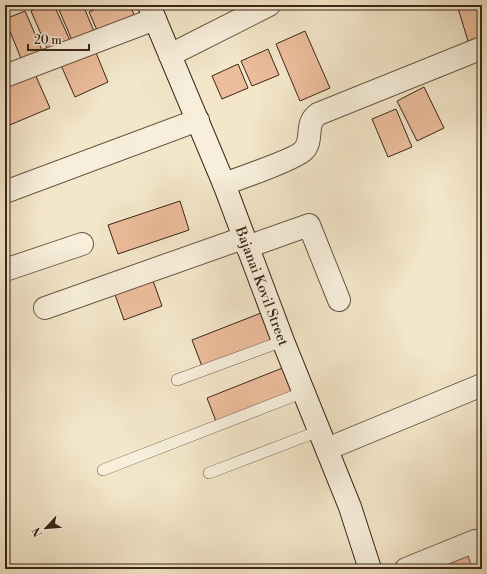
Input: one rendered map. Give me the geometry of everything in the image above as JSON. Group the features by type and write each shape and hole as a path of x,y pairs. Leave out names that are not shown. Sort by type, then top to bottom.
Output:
{"street":[{"path":"170,55 269,5"},
{"path":"5,76 152,12"},
{"name":"Bajanai Kovil Street","path":"152,12 224,184 283,341 350,507 370,569"},
{"path":"224,184 301,154 309,142 309,125 312,119 318,114 482,48"},
{"path":"5,192 198,120"},
{"path":"45,308 245,242 308,225 339,300"},
{"path":"5,270 82,244"},
{"path":"323,440 482,385"},
{"path":"406,569 475,541 482,560"}],"lane":[{"path":"177,380 283,341"},
{"path":"103,470 304,392"},
{"path":"209,473 323,440"}],"building":[{"path":"44,5 54,5 72,45 50,55 31,11"},
{"path":"57,5 83,5 96,36 74,45"},
{"path":"105,5 130,5 137,22 100,37 89,12"},
{"path":"457,5 482,5 482,37 468,41"},
{"path":"25,11 45,57 24,66 5,19"},
{"path":"305,31 330,88 300,101 276,44"},
{"path":"94,48 108,82 75,97 60,63"},
{"path":"268,49 279,75 252,86 241,61"},
{"path":"238,64 248,88 222,99 212,76"},
{"path":"35,74 50,108 5,127 5,87"},
{"path":"424,87 444,128 417,141 397,101"},
{"path":"396,109 412,147 388,157 372,119"},
{"path":"180,201 189,230 118,254 108,225"},
{"path":"151,275 162,306 124,320 113,289"},
{"path":"261,313 272,342 203,369 192,340"},
{"path":"285,367 295,393 217,424 207,398"},
{"path":"470,554 476,569 451,569 448,562"}]}
